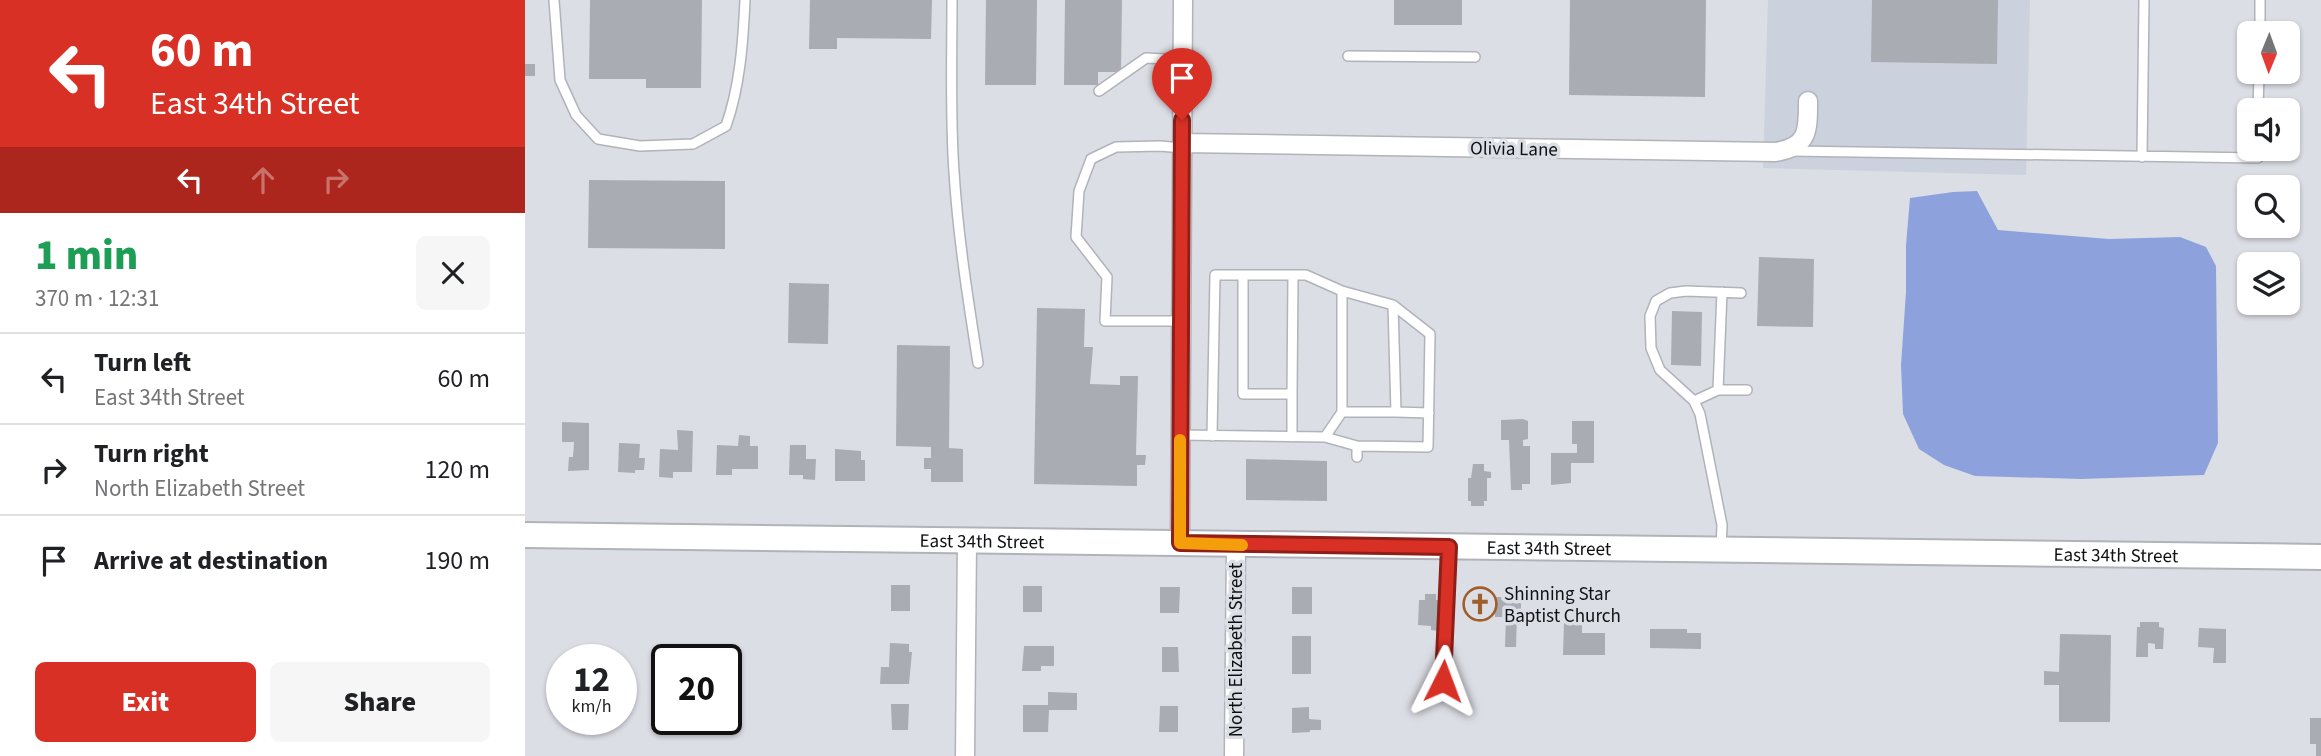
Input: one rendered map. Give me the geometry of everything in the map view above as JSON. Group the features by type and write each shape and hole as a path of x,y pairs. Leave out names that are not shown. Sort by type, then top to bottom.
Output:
{"main road":[{"name":"East 34th Street","path":"525,536 2321,557"}],"street":[{"path":"1180,543 1183,0"},
{"path":"1786,151 1801,141 1806,133 1808,100"},
{"name":"Olivia Lane","path":"1182,146 1786,151"},
{"path":"965,756 967,541"},
{"name":"North Elizabeth Street","path":"1234,756 1236,544"}],"lane":[{"path":"554,0 560,80 576,115 598,139 640,146 693,144 726,126 735,101 745,0"},
{"path":"952,0 954,171 963,273 978,363"},
{"path":"2142,157 2144,0"},
{"path":"2260,0 2260,21"},
{"path":"1348,56 1475,57"},
{"path":"1098,91 1146,58 1183,60"},
{"path":"1181,321 1105,321 1107,277 1076,237 1079,191 1091,159 1117,147 1182,146"},
{"path":"1786,151 2237,158"},
{"path":"1180,435 1212,436 1325,438 1357,451 1429,447 1430,334 1393,305 1342,291 1306,275 1215,275 1212,436"},
{"path":"1243,275 1243,394 1292,394"},
{"path":"1292,437 1293,275"},
{"path":"1325,438 1342,412 1342,291"},
{"path":"1718,390 1721,292"},
{"path":"1720,550 1722,525 1700,414 1694,401 1660,370 1651,348 1650,316 1656,301 1670,293 1741,293"},
{"path":"1393,305 1396,412"},
{"path":"1694,401 1718,390 1747,390"},
{"path":"1342,412 1429,413"},
{"path":"1443,681 1449,547"}],"shaded area":[{"path":"1768,0 2030,0 2026,175 1763,168"}],"water":[{"path":"1977,191 1998,230 2109,239 2180,237 2206,247 2216,266 2218,443 2204,475 2081,479 1975,476 1944,465 1919,449 1903,414 1901,365 1910,198"}],"building":[{"path":"590,0 702,0 701,88 646,88 646,79 589,79"},
{"path":"810,0 932,0 931,39 837,38 837,49 809,49"},
{"path":"986,0 1037,0 1036,85 985,85"},
{"path":"1065,0 1122,0 1121,72 1098,72 1098,85 1064,85"},
{"path":"1394,0 1462,0 1462,25 1394,25"},
{"path":"1570,0 1706,0 1705,97 1569,95"},
{"path":"1872,0 1998,0 1997,64 1871,62"},
{"path":"525,64 535,64 535,76 525,76"},
{"path":"589,180 725,181 725,249 588,248"},
{"path":"1759,257 1814,259 1813,327 1757,326"},
{"path":"789,283 829,284 828,344 788,343"},
{"path":"1037,308 1085,309 1084,347 1093,347 1090,384 1120,385 1120,376 1138,376 1136,455 1146,455 1145,465 1137,465 1137,486 1034,484"},
{"path":"1672,311 1702,312 1701,366 1671,365"},
{"path":"897,345 950,346 949,448 963,449 963,482 931,482 931,469 924,469 924,458 931,458 931,447 896,446"},
{"path":"1501,420 1528,421 1528,439 1523,440 1523,446 1530,446 1530,484 1522,484 1522,490 1511,490 1509,440 1501,440"},
{"path":"1572,421 1594,421 1594,463 1571,463 1571,483 1551,485 1551,453 1577,453 1577,444 1572,444"},
{"path":"562,422 589,423 589,470 568,471 574,442 562,442"},
{"path":"677,430 693,431 692,472 673,472 673,478 659,477 660,449 678,450"},
{"path":"739,435 750,436 750,446 758,446 758,469 732,469 732,475 716,475 717,445 738,446"},
{"path":"619,443 640,444 639,458 645,458 644,470 635,470 635,473 618,472"},
{"path":"790,445 806,445 806,459 816,459 815,480 803,479 803,475 789,475"},
{"path":"835,449 861,451 861,460 865,460 865,481 835,481"},
{"path":"1246,459 1327,461 1327,501 1246,500"},
{"path":"1473,464 1484,464 1484,471 1491,472 1491,478 1487,478 1487,501 1484,501 1484,506 1471,506 1471,501 1468,501 1468,478 1471,478"},
{"path":"891,585 910,585 910,611 891,611"},
{"path":"1023,586 1042,586 1042,612 1023,612"},
{"path":"1160,587 1180,587 1179,613 1160,613"},
{"path":"1292,587 1312,587 1312,614 1292,614"},
{"path":"1425,594 1436,594 1436,600 1439,600 1438,631 1431,630 1431,626 1418,625 1419,600 1425,600"},
{"path":"1495,597 1504,597 1504,601 1521,601 1521,613 1517,613 1516,647 1505,647 1506,617 1495,617"},
{"path":"1564,621 1582,621 1582,633 1605,633 1605,655 1563,655"},
{"path":"2140,622 2159,622 2159,627 2164,628 2163,649 2155,649 2155,644 2148,643 2148,657 2136,657 2137,627 2140,627"},
{"path":"2199,628 2226,629 2226,663 2213,663 2214,648 2198,647"},
{"path":"1650,629 1687,629 1687,633 1701,633 1701,649 1650,648"},
{"path":"2060,634 2111,635 2110,722 2059,722 2059,685 2044,685 2044,671 2059,672"},
{"path":"1292,636 1311,636 1311,674 1292,674"},
{"path":"890,643 909,644 909,652 912,652 909,684 880,684 881,667 889,667"},
{"path":"1024,646 1054,646 1054,666 1041,666 1041,671 1022,671"},
{"path":"1162,647 1178,647 1179,672 1162,672"},
{"path":"1048,692 1077,693 1077,710 1049,710 1048,732 1023,732 1023,705 1048,705"},
{"path":"891,704 909,704 908,730 892,730"},
{"path":"1160,706 1178,706 1178,732 1159,732"},
{"path":"1309,707 1309,719 1321,720 1321,730 1292,733 1292,708"},
{"path":"2310,718 2321,718 2321,756 2316,756 2316,744 2310,744"}],"slow traffic":[{"path":"1180,440 1180,543 1242,545"}],"place":[{"name":"Shinning Star Baptist Church","path":"1480,604"}],"route":[{"path":"1182,120 1180,543 1449,547 1443,681"}]}
